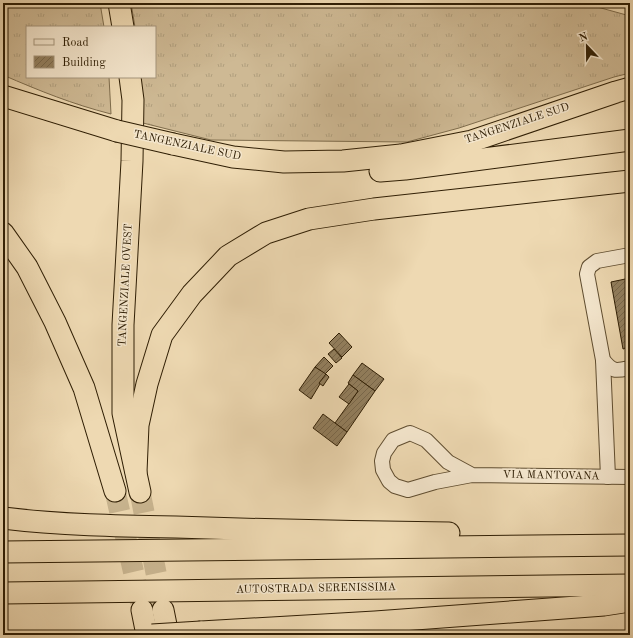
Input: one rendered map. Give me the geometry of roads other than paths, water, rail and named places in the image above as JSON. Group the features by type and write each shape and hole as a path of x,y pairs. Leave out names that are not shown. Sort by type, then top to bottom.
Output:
{"highway":[{"path":"119,3 123,26"},
{"name":"TANGENZIALE OVEST","path":"130,78 133,100 132,161 123,325 124,413 140,492"},
{"name":"TANGENZIALE SUD","path":"3,96 117,131 233,157 299,161 343,161 401,155 472,141 630,88"},
{"path":"233,157 268,167 303,171 366,172 404,169 630,140"},
{"path":"136,472 138,425 146,384 162,335 192,294 228,256 266,233 309,219 374,209 630,181"},
{"path":"3,233 27,267 55,322 84,388 115,491"},
{"path":"3,518 32,522 98,525 340,532 473,533 581,545"},
{"path":"3,552 630,545"},
{"name":"AUTOSTRADA SERENISSIMA","path":"3,593 630,585"},
{"path":"152,635 376,622 604,605 630,601"},
{"path":"142,610 147,635"},
{"path":"163,610 168,635"}],"street":[{"path":"608,477 604,360 587,274 589,267 597,261 630,255"},
{"path":"604,360 611,369 617,370 630,368"},
{"name":"VIA MANTOVANA","path":"472,475 448,462 426,440 410,433 393,440 384,453 382,461 383,470 390,482 395,486 408,490 435,482 472,475 630,477"}],"tunnel":[{"path":"115,491 142,609"},
{"path":"140,492 163,608"}]}
